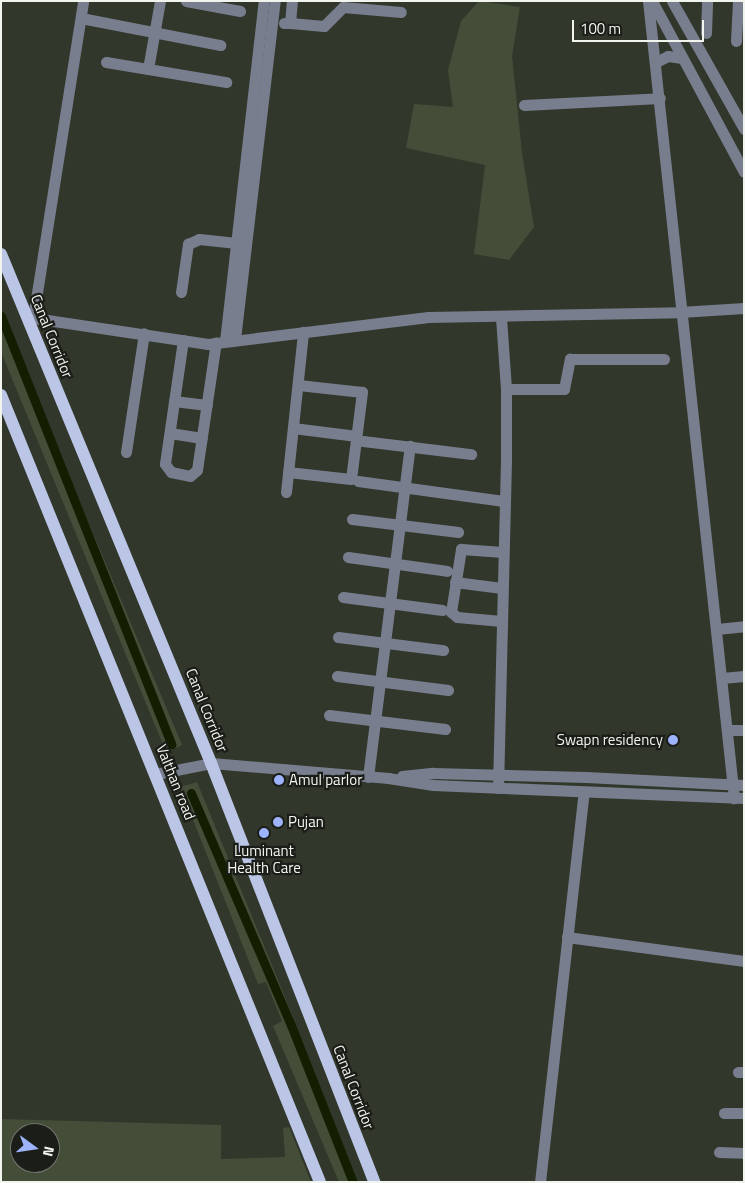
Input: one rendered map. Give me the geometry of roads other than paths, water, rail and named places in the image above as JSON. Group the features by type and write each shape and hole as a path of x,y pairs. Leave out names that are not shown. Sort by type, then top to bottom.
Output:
{"main road":[{"name":"Canal Corridor","path":"1,254 30,317 211,763 374,1182"},
{"name":"Valthan road","path":"1,395 320,1182"}],"street":[{"path":"83,1 30,317 183,340 226,341 428,317 680,312 744,308"},
{"path":"148,69 160,1"},
{"path":"186,1 240,12"},
{"path":"226,341 264,1"},
{"path":"183,340 167,469 190,476 197,470 214,357 226,341 274,1"},
{"path":"290,23 292,1"},
{"path":"156,774 211,763 388,778 433,785 739,798 740,785 728,730 680,312 660,98 648,1"},
{"path":"652,1 744,172"},
{"path":"672,1 744,129"},
{"path":"706,33 707,1"},
{"path":"736,41 738,1"},
{"path":"272,22 324,26 343,7 401,12"},
{"path":"81,18 220,45"},
{"path":"656,62 668,56 682,58"},
{"path":"106,62 226,82"},
{"path":"524,105 660,98"},
{"path":"181,292 188,244 199,239 237,243"},
{"path":"498,788 506,389 501,317"},
{"path":"286,492 303,332"},
{"path":"126,452 144,333"},
{"path":"506,389 564,389 567,362 570,360 664,359"},
{"path":"288,472 351,479 360,438 362,392 298,385"},
{"path":"174,401 207,405"},
{"path":"293,428 471,454"},
{"path":"170,433 202,438"},
{"path":"368,777 393,564 410,446"},
{"path":"358,481 404,486 504,502"},
{"path":"352,519 458,532"},
{"path":"501,621 454,615 451,612 462,549 503,552"},
{"path":"348,558 447,571"},
{"path":"455,582 502,588"},
{"path":"343,597 442,610"},
{"path":"717,628 744,626"},
{"path":"338,636 443,650"},
{"path":"337,676 448,690"},
{"path":"722,678 744,676"},
{"path":"329,715 445,729"},
{"path":"728,730 744,730"},
{"path":"388,778 433,773 740,785"},
{"path":"540,1182 584,792"},
{"path":"567,937 744,961"},
{"path":"724,1113 744,1113"},
{"path":"719,1152 744,1153"}],"waterway":[{"path":"1,316 171,744"},
{"path":"191,793 291,1025 353,1182"}],"place":[{"name":"Swapn residency","path":"673,740"},
{"name":"Amul parlor","path":"279,780"},
{"name":"Pujan","path":"278,822"},
{"name":"Luminant Health Care","path":"264,833"}]}
